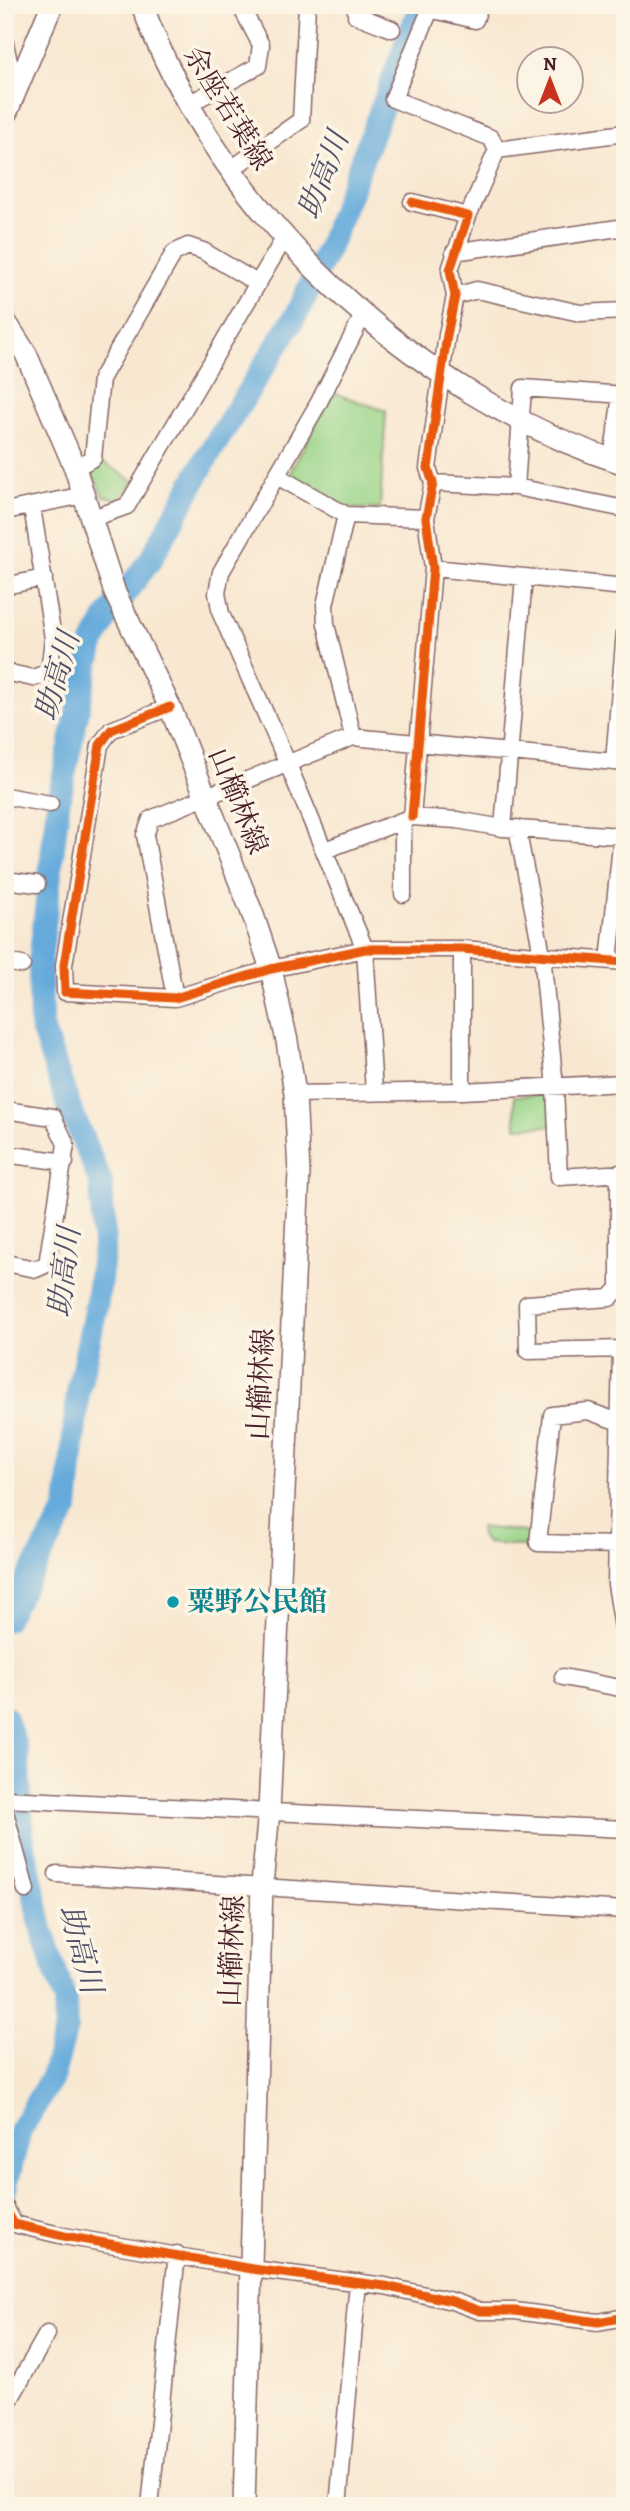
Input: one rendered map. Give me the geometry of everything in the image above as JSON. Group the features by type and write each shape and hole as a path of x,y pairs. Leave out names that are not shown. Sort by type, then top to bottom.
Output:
{"main road":[{"path":"5,116 52,5"},
{"name":"余座若葉線","path":"142,5 159,51 187,105 230,170 309,263 396,344 441,374 519,419 618,462"},
{"name":"山櫛林線","path":"5,321 26,354 75,468 127,624 170,707 253,915 271,969 295,1094 299,1173 269,1811 262,1885 244,2506"}],"street":[{"path":"187,105 258,66 261,45 240,5"},
{"path":"230,170 301,120 307,5"},
{"path":"356,5 356,15 392,29"},
{"path":"481,5 475,20 431,7 393,99 491,138 497,150"},
{"path":"5,43 9,67 19,79"},
{"path":"497,150 625,133"},
{"path":"402,894 433,568 426,518 433,483 428,468 441,374 456,296 450,270 468,216 497,150"},
{"path":"412,202 468,216"},
{"path":"454,252 625,227"},
{"path":"93,518 127,506 285,237"},
{"path":"75,468 93,458 101,379 174,253 188,246 203,251 257,283"},
{"path":"456,296 484,290 580,313 625,311"},
{"path":"364,313 277,476 229,556 217,593 221,614 325,850 365,949 374,1092"},
{"path":"516,487 523,388 623,395 618,462"},
{"path":"277,476 346,515 426,518"},
{"path":"433,483 516,487 625,509"},
{"path":"5,511 84,495"},
{"path":"5,672 33,678 49,672 54,638 32,507"},
{"path":"346,515 324,605 326,624 353,737"},
{"path":"433,568 625,587"},
{"path":"524,577 507,751 510,828 542,954 555,1087 559,1177 622,1173 619,1288 610,1298 527,1304 528,1350 623,1349 619,1423 621,1496 617,1545 625,1640"},
{"path":"5,586 44,578"},
{"path":"175,998 145,835 151,819 353,737 619,762 625,631"},
{"path":"170,707 111,730 100,745 64,965 65,992 175,998 271,969 365,949 462,949 617,962 621,836 625,807"},
{"path":"5,796 50,804"},
{"path":"325,850 408,819 457,820 510,828 621,836"},
{"path":"5,880 37,884"},
{"path":"462,949 462,1091"},
{"path":"5,962 22,965"},
{"path":"295,1094 462,1091 625,1083"},
{"path":"5,1110 53,1117 66,1144 47,1264 36,1269 5,1263"},
{"path":"5,1154 65,1163"},
{"path":"617,1545 538,1543 552,1415 589,1411 619,1423"},
{"path":"563,1677 625,1689"},
{"path":"26,1890 12,1863 7,1803 35,1800 625,1829"},
{"path":"57,1874 625,1910"},
{"path":"5,2207 10,2228 177,2254 252,2269 358,2282 452,2301 480,2311 515,2311 598,2322 625,2318"},
{"path":"150,2506 177,2254"},
{"path":"338,2506 358,2282"},
{"path":"5,2408 47,2334"}],"green space":[{"path":"334,393 386,411 380,509 339,508 295,479 291,470"},
{"path":"101,461 134,481 120,500 103,496 92,473"},
{"path":"543,1095 551,1105 552,1126 516,1127 514,1096"},
{"path":"480,1527 532,1533 530,1547 486,1543 481,1536"}],"waterway":[{"name":"助高川","path":"5,1620 67,1509 78,1392 97,1302 104,1247 101,1183 68,1104 41,1025 40,962 58,804 85,675 93,644 105,620 151,559 209,454 296,315 328,249 421,5"},
{"name":"助高川","path":"5,1717 17,1752 23,1842 43,1934 65,2001 66,2028 53,2075 20,2131 5,2188"}],"cycle path":[{"path":"412,202 468,216 450,270 455,296 428,468 433,483 426,518 433,568 412,817"},
{"path":"170,707 111,730 100,745 64,965 65,992 175,998 271,969 365,949 462,949 625,962"},
{"path":"5,2207 14,2224 64,2236 252,2269 385,2286 452,2301 480,2311 515,2311 598,2322 625,2317"}],"place":[{"name":"粟野公民館","path":"173,1602"}]}
